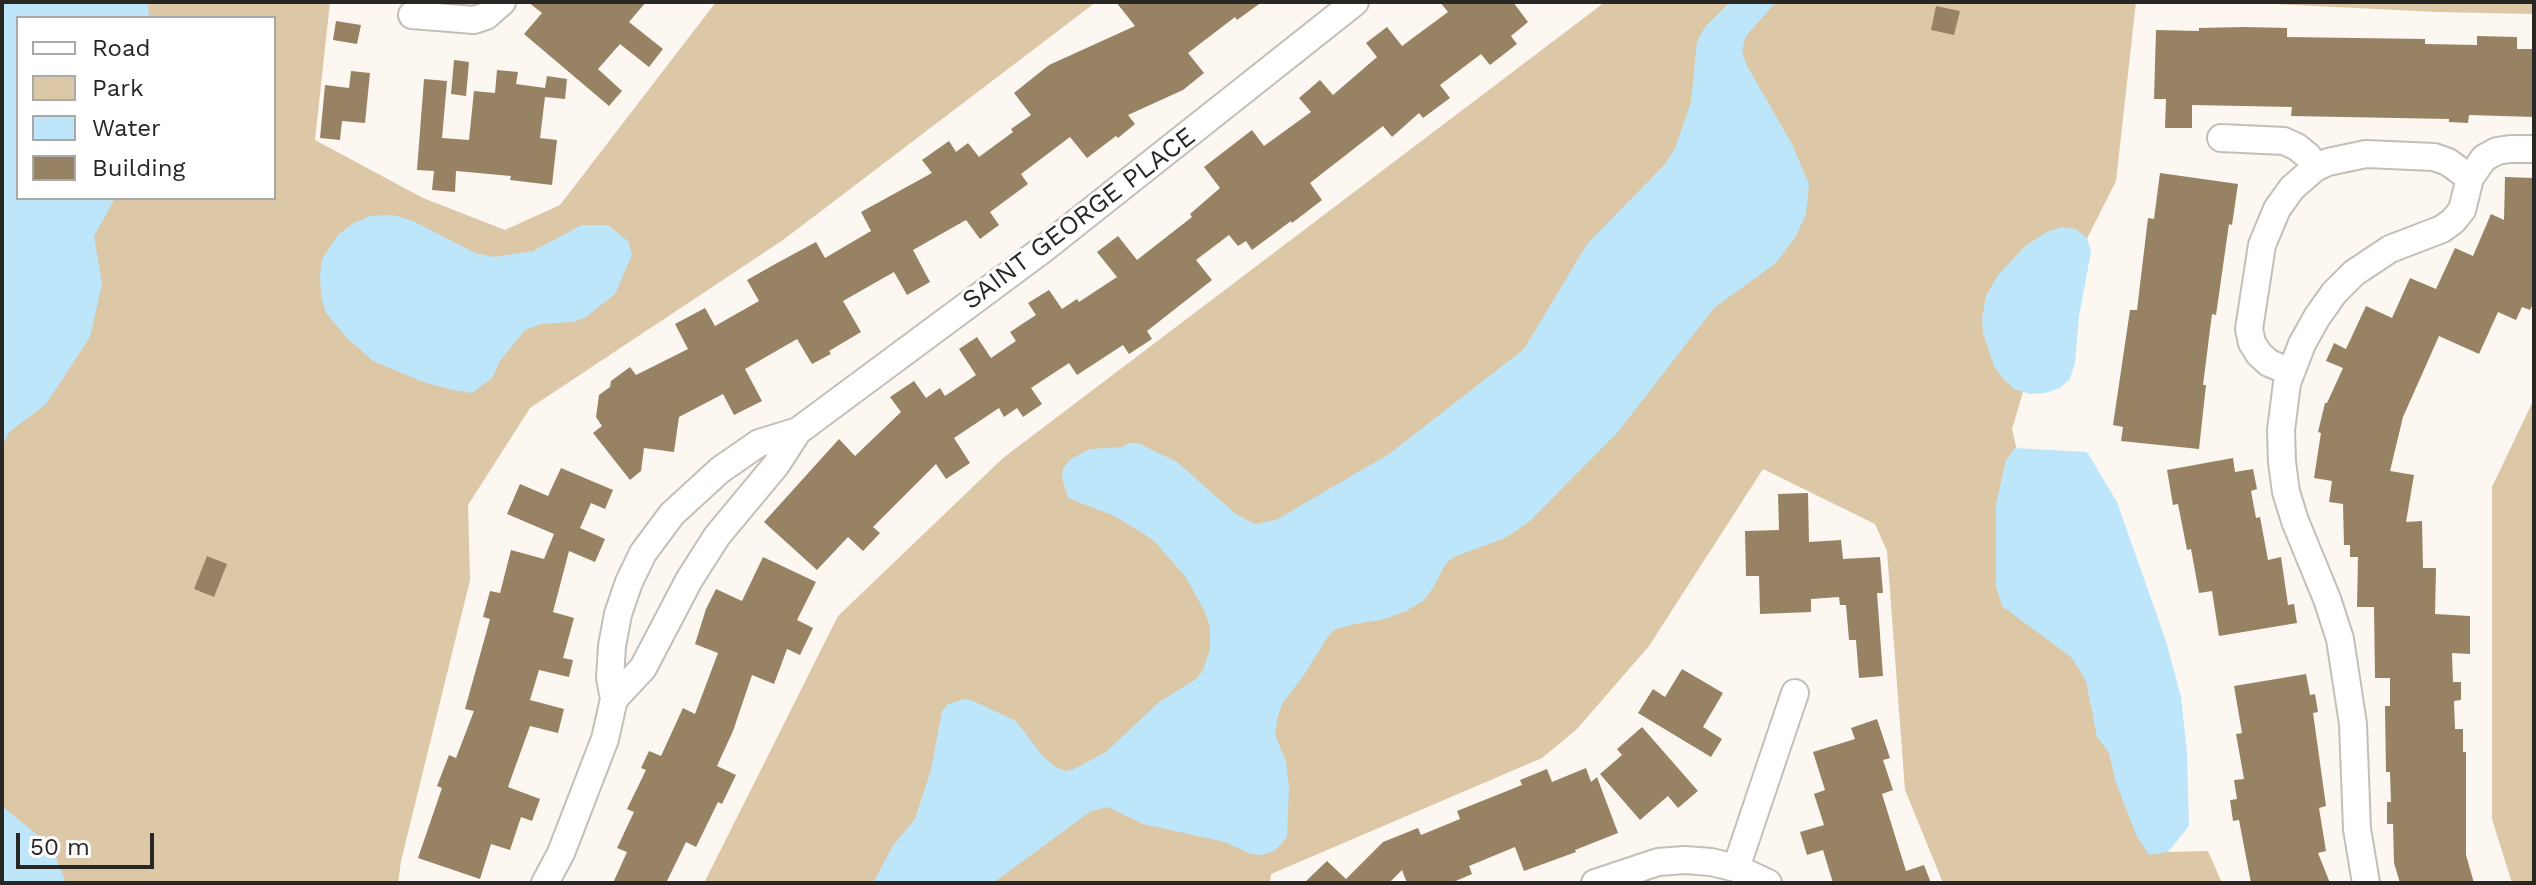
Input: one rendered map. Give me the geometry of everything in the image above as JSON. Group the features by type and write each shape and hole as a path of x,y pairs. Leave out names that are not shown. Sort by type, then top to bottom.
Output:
{"street":[{"path":"412,15 474,20 486,16 502,2"},
{"name":"SAINT GEORGE PLACE","path":"545,883 561,853 605,739 614,699 610,678 618,614 634,573 661,526 695,490 720,470 759,443 798,431 1042,250 1355,2"},
{"path":"2221,138 2284,141 2297,147 2315,168"},
{"path":"2366,883 2357,829 2353,724 2340,639 2286,492 2282,462 2284,399 2302,344 2334,293 2365,264 2390,249 2442,229 2453,221 2462,210 2470,178 2484,158 2497,151 2534,149"},
{"path":"2291,372 2269,363 2259,354 2252,343 2249,329 2262,245 2277,209 2292,188 2315,168 2353,155 2421,155 2448,162 2470,178"},
{"name":"SAINT GEORGE PLACE","path":"614,699 643,668 689,580 717,536 776,465 798,431"},
{"path":"1736,868 1795,693"},
{"path":"1595,883 1658,862 1685,860 1736,868 1768,883"}],"green space":[{"path":"2,2 330,2 315,140 423,198 505,230 560,205 716,2 1096,2 783,240 530,408 468,505 470,580 398,883 2,883"},
{"path":"1605,2 2136,2 2116,181 2042,328 2012,429 2051,596 2166,852 2208,851 2222,883 1943,883 1905,790 1887,551 1875,524 1763,469 1649,646 1577,729 1542,758 1271,874 1270,883 704,883 838,616 1003,458"},
{"path":"2233,2 2534,2 2534,14 2438,12"},
{"path":"2534,399 2534,883 2512,883 2492,819 2492,487"}],"water":[{"path":"2,2 148,2 149,16 16,16 16,200 114,200 94,236 102,284 90,337 46,404 9,432 2,447"},
{"path":"1730,2 1776,2 1746,36 1742,51 1746,64 1792,144 1809,184 1806,214 1796,236 1776,263 1714,308 1617,433 1530,521 1507,537 1454,557 1446,563 1423,601 1406,611 1334,630 1327,638 1282,704 1278,716 1275,734 1286,762 1289,788 1287,836 1282,843 1274,851 1262,855 1251,854 1225,842 1143,824 1108,807 1091,811 993,883 873,883 894,844 915,819 931,770 942,711 948,704 971,700 1016,721 1041,754 1065,771 1106,752 1159,702 1196,679 1203,670 1210,649 1210,627 1185,576 1154,541 1138,530 1112,515 1068,498 1062,478 1063,468 1071,459 1090,449 1138,443 1177,462 1236,514 1255,524 1276,520 1389,454 1524,349 1587,244 1665,164 1675,148 1691,102 1697,41 1705,27"},
{"path":"393,215 413,221 475,253 494,257 533,251 582,225 608,225 629,242 632,255 615,294 586,317 573,322 541,324 525,330 500,361 492,378 472,393 453,390 423,382 373,361 346,337 326,313 320,274 322,260 329,248 338,235 352,224 370,216"},
{"path":"2061,227 2076,229 2087,238 2091,252 2079,316 2075,363 2070,379 2060,388 2030,394 2015,389 1994,366 1983,333 1986,296 1998,275 2024,247"},
{"path":"2015,448 2087,452 2117,502 2166,641 2181,697 2187,753 2189,826 2168,852 2149,855 2137,837 2115,780 2109,753 2097,737 2086,681 2072,658 2002,606 1996,587 1996,504 2006,460"},
{"path":"2,806 51,846 65,880 63,883 2,883"}],"building":[{"path":"528,2 646,2 629,22 663,49 649,67 620,44 598,69 622,91 609,106 524,34 542,13"},
{"path":"1116,2 1262,2 1237,20 1235,17 1188,53 1204,73 1183,90 1128,115 1135,124 1118,138 1116,136 1087,158 1070,137 1021,174 1028,184 990,212 999,225 980,239 966,220 913,250 930,282 907,295 894,272 843,301 861,332 812,364 797,339 745,369 762,401 734,415 723,394 679,417 674,452 644,448 641,471 630,480 593,433 602,426 596,417 599,395 610,387 611,381 630,367 636,375 688,349 675,324 705,308 715,326 759,301 747,280 816,242 825,258 871,231 861,212 932,173 922,160 949,141 956,152 968,143 979,157 1013,132 1011,129 1031,115 1014,93 1049,65 1135,26"},
{"path":"1440,2 1513,2 1528,22 1511,36 1517,44 1490,65 1481,54 1440,85 1450,98 1423,118 1419,113 1392,137 1383,126 1310,183 1322,200 1292,223 1252,250 1246,241 1238,246 1229,235 1196,260 1212,280 1147,331 1152,339 1129,354 1123,345 1077,375 1069,363 1031,388 1042,404 1023,417 1017,408 1004,417 999,408 954,438 970,463 946,479 936,464 873,527 880,533 863,551 848,537 817,570 764,522 839,439 855,456 901,412 890,397 914,381 926,398 940,388 945,396 976,375 959,349 977,337 991,358 1016,341 1010,332 1036,315 1028,303 1049,290 1062,309 1077,299 1079,302 1117,277 1097,252 1118,236 1137,260 1192,217 1190,214 1220,188 1204,167 1252,130 1264,146 1311,112 1299,98 1320,80 1333,95 1377,57 1366,43 1387,27 1402,46 1448,12"},
{"path":"1936,6 1960,11 1954,35 1931,30"},
{"path":"336,21 361,25 357,44 333,40"},
{"path":"2199,28 2287,28 2287,37 2425,39 2425,44 2477,45 2477,36 2517,37 2517,49 2534,49 2534,117 2469,115 2468,123 2449,122 2449,119 2291,116 2292,107 2192,105 2192,128 2165,128 2166,99 2154,99 2156,30 2199,31"},
{"path":"454,60 469,62 466,96 451,94"},
{"path":"497,70 518,72 516,84 545,88 547,76 567,79 565,99 545,97 540,138 557,140 552,185 510,180 511,176 456,171 455,192 432,190 434,171 417,170 424,79 447,81 442,138 469,140 474,91 495,93"},
{"path":"351,71 370,73 365,123 342,121 340,140 320,138 325,85 349,88"},
{"path":"2160,173 2238,184 2216,315 2212,314 2199,449 2121,441 2123,427 2113,425 2130,310 2137,310 2148,218 2154,219"},
{"path":"2505,177 2534,178 2534,302 2530,310 2522,307 2516,320 2498,312 2479,354 2439,336 2403,417 2390,471 2414,475 2406,522 2422,521 2423,568 2436,568 2435,614 2470,616 2470,654 2452,653 2453,682 2461,682 2461,700 2454,701 2455,729 2463,729 2463,752 2466,752 2466,855 2474,883 2400,883 2394,863 2393,824 2387,824 2387,802 2391,802 2390,772 2386,772 2385,706 2390,706 2390,678 2375,678 2374,607 2357,607 2358,557 2350,557 2350,545 2344,545 2343,504 2329,502 2332,481 2314,478 2321,433 2318,432 2325,403 2343,368 2326,361 2334,343 2346,349 2366,306 2392,318 2410,278 2436,289 2455,248 2473,256 2491,214 2504,220"},
{"path":"2233,458 2235,472 2253,469 2257,489 2251,491 2256,518 2260,517 2268,560 2281,557 2288,605 2294,604 2297,623 2219,636 2212,591 2199,593 2191,549 2187,550 2178,504 2173,505 2167,470"},
{"path":"561,468 613,490 605,509 591,503 580,528 605,539 595,562 569,551 553,612 574,618 563,658 573,660 569,677 539,670 530,700 564,709 558,733 530,726 508,787 540,799 532,821 521,817 510,850 491,844 480,879 418,858 442,788 437,786 449,755 456,758 474,711 465,709 490,619 483,617 490,591 500,593 511,550 544,559 554,534 507,514 520,484 548,496"},
{"path":"1808,493 1809,542 1841,540 1843,559 1880,557 1883,593 1877,593 1883,676 1859,678 1856,640 1849,640 1846,605 1840,605 1839,597 1811,599 1811,612 1760,614 1759,576 1746,576 1745,531 1779,530 1778,494"},
{"path":"207,556 227,564 214,597 194,589"},
{"path":"763,557 816,582 797,620 813,628 800,655 787,649 774,684 752,675 717,766 736,775 722,804 718,802 696,847 686,842 666,883 613,883 627,852 617,848 634,812 627,809 646,770 641,768 649,751 661,756 683,708 695,714 718,653 695,644 706,609 716,589 742,601"},
{"path":"1682,669 1723,693 1703,727 1722,739 1711,757 1638,713 1653,689 1665,697"},
{"path":"2306,674 2310,695 2315,694 2318,712 2313,713 2326,806 2319,808 2326,851 2318,853 2330,883 2251,883 2239,820 2233,821 2230,800 2237,799 2234,780 2244,779 2236,734 2242,733 2234,686"},
{"path":"1877,719 1890,758 1883,760 1893,790 1882,794 1906,871 1924,865 1931,883 1833,883 1823,850 1807,855 1800,832 1824,825 1814,794 1825,790 1813,752 1855,739 1851,728"},
{"path":"1642,727 1698,791 1678,808 1668,796 1640,820 1600,774 1622,755 1617,749"},
{"path":"1586,768 1591,782 1597,777 1618,833 1576,852 1524,871 1515,847 1469,866 1472,874 1451,883 1407,883 1402,870 1389,883 1304,883 1327,861 1346,879 1383,842 1418,828 1421,835 1460,819 1457,811 1522,785 1520,780 1547,769 1552,782"}]}
